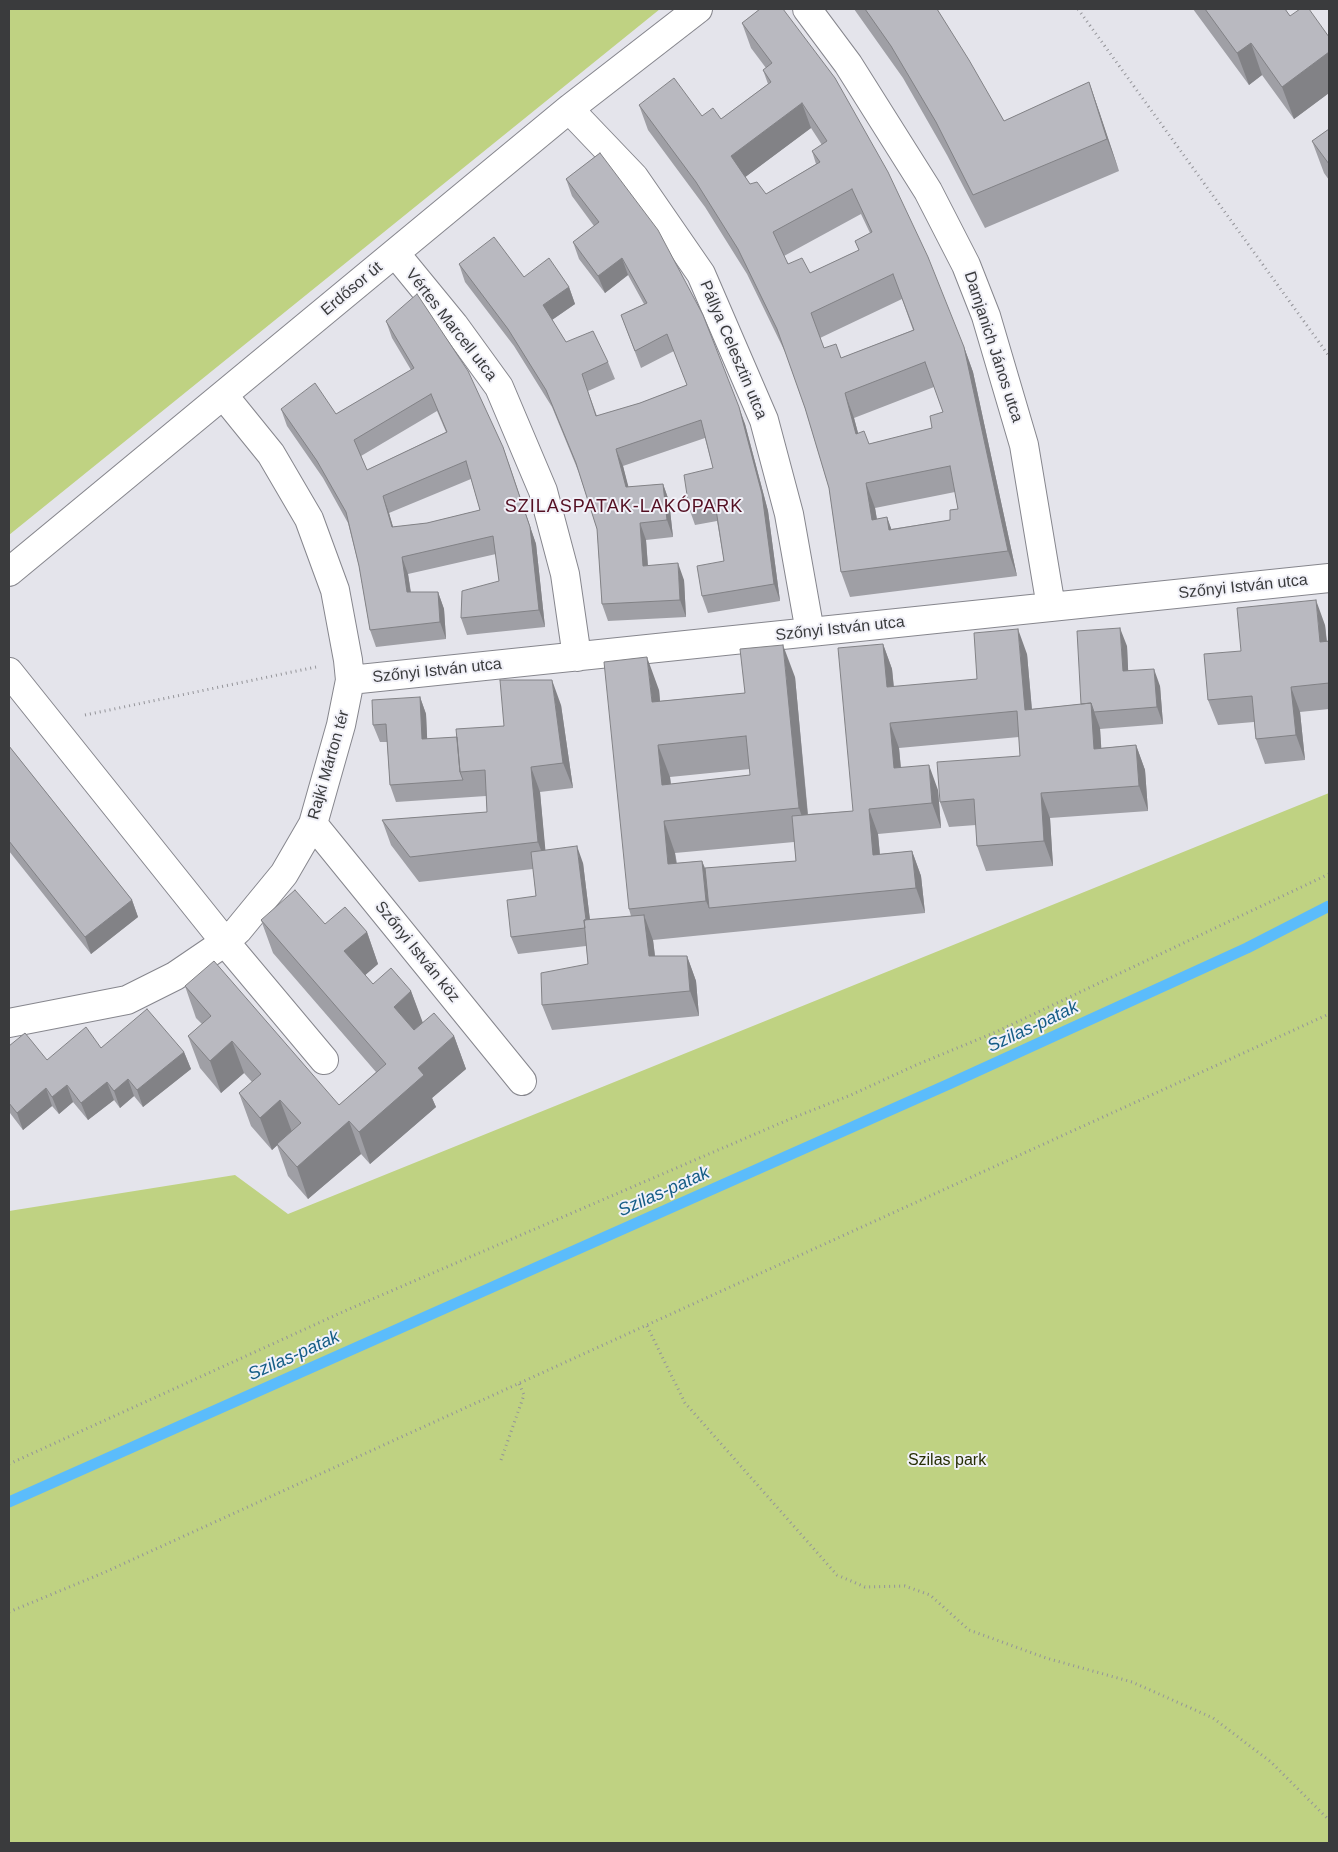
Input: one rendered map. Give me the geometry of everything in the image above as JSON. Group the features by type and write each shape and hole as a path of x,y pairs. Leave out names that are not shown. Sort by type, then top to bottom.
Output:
{"street":[{"name":"Erdősor út","path":"9,572 569,109 698,9"},
{"name":"Damjanich János utca","path":"807,9 848,64 928,191 966,265 986,316 1024,444 1051,608"},
{"name":"Pállya Celesztin utca","path":"569,109 634,177 701,274 764,420 789,514 810,632"},
{"name":"Vértes Marcell utca","path":"395,253 454,325 499,387 543,491 565,574 577,657"},
{"name":"Rajki Márton tér","path":"224,396 272,454 309,520 335,590 349,670 341,725 313,824 284,874 238,930 225,942"},
{"name":"Szőnyi István utca","path":"349,670 577,657 1329,578"},
{"path":"9,672 225,942 324,1060"},
{"name":"Szőnyi István köz","path":"313,824 522,1081"},
{"path":"9,1023 127,1000 175,976 225,942"}],"path":[{"path":"1078,9 1329,356"},
{"path":"50,723 349,670"},
{"path":"9,1464 347,1310 996,1032 1329,874"},
{"path":"9,1612 103,1573 1329,1014"},
{"path":"646,1326 686,1403 837,1575 865,1587 905,1586 930,1595 969,1630 1046,1658 1132,1682 1213,1718 1271,1762 1329,1820"},
{"path":"501,1460 524,1395 518,1383"}],"green space":[{"path":"9,9 660,9 9,535"},
{"name":"Szilas park","path":"1329,793 1329,1843 9,1843 9,1211 235,1175 288,1214"}],"building":[{"path":"760,9 783,9 835,78 888,172 928,257 964,347 1008,551 841,572 829,488 805,408 777,329 738,249 696,182 639,105 674,78 702,116 713,108 721,119 771,82 763,70 772,63 742,23","holes":["802,103 827,141 812,151 820,162 766,194 757,182 750,184 731,156","852,189 872,232 855,241 859,250 810,273 802,258 788,264 773,232","893,274 914,330 841,358 836,344 824,348 811,313","925,362 943,412 930,416 932,428 869,444 864,431 856,434 845,393","950,466 958,509 950,510 950,520 889,530 887,517 872,520 866,483"]},
{"path":"865,9 937,9 1004,121 1089,82 1107,139 973,195 936,122 891,46"},
{"path":"1205,9 1285,9 1290,16 1300,9 1309,9 1329,37 1329,52 1282,87 1251,43 1237,53"},
{"path":"1329,129 1329,164 1312,141"},
{"path":"600,153 658,230 703,315 739,407 762,494 774,584 702,596 697,566 724,561 715,503 689,508 684,475 713,468 701,420 616,449 626,487 663,484 667,520 640,523 643,566 678,563 680,600 602,604 597,529 576,463 546,390 508,329 459,264 494,237 524,277 549,258 569,287 543,305 566,342 593,331 608,362 582,374 596,416 640,403 687,385 667,334 635,351 621,315 647,303 622,258 598,276 573,242 599,222 566,179"},
{"path":"417,294 468,371 503,447 530,527 539,610 461,618 462,591 499,581 493,536 402,557 407,592 438,592 440,622 370,630 359,566 346,512 317,461 281,409 315,383 336,414 414,368 386,321","holes":["431,394 447,432 367,470 354,440","466,461 480,510 427,523 392,527 383,496"]},
{"path":"1316,600 1320,642 1329,641 1329,683 1291,687 1296,735 1256,739 1252,696 1208,700 1204,654 1241,651 1237,608"},
{"path":"1120,628 1123,671 1154,669 1157,707 1094,712 1091,703 1081,704 1077,631"},
{"path":"1018,629 1025,710 1091,703 1094,749 1136,745 1139,786 1041,793 1044,841 977,846 974,799 940,802 937,762 1020,756 1017,711 890,723 894,768 929,765 932,803 869,809 873,855 912,851 916,888 709,908 705,868 796,861 792,816 853,811 838,648 883,644 887,687 977,679 974,633"},
{"path":"783,645 799,808 664,821 668,864 702,861 706,901 629,909 604,662 647,657 652,702 745,693 740,649","holes":["746,736 750,775 662,785 658,745"]},
{"path":"500,680 552,680 563,763 531,767 538,842 410,857 382,820 487,812 485,770 460,772 456,729 504,726"},
{"path":"420,697 422,739 457,737 460,772 463,780 390,785 386,724 373,725 372,700"},
{"path":"9,746 132,900 85,937 9,841"},
{"path":"577,846 586,920 584,920 585,928 511,937 507,900 536,896 531,852"},
{"path":"295,890 325,924 345,907 367,932 344,951 373,984 391,968 411,991 394,1007 414,1030 434,1013 454,1036 418,1068 424,1075 359,1132 349,1121 297,1167 277,1144 301,1123 280,1100 260,1118 239,1093 261,1074 232,1041 210,1061 188,1036 211,1016 185,986 214,961 339,1105 386,1064 261,920"},
{"path":"644,915 649,956 687,956 690,991 542,1005 541,973 588,964 584,920"},
{"path":"147,1009 184,1052 137,1090 128,1079 114,1091 107,1082 81,1103 67,1085 52,1097 46,1088 17,1113 9,1103 9,1046 25,1033 47,1060 86,1027 101,1048"}],"waterway":[{"name":"Szilas-patak","path":"9,1502 949,1084 1247,948 1329,906"}],"district":[{"name":"SZILASPATAK-LAKÓPARK","path":"624,507"}]}
